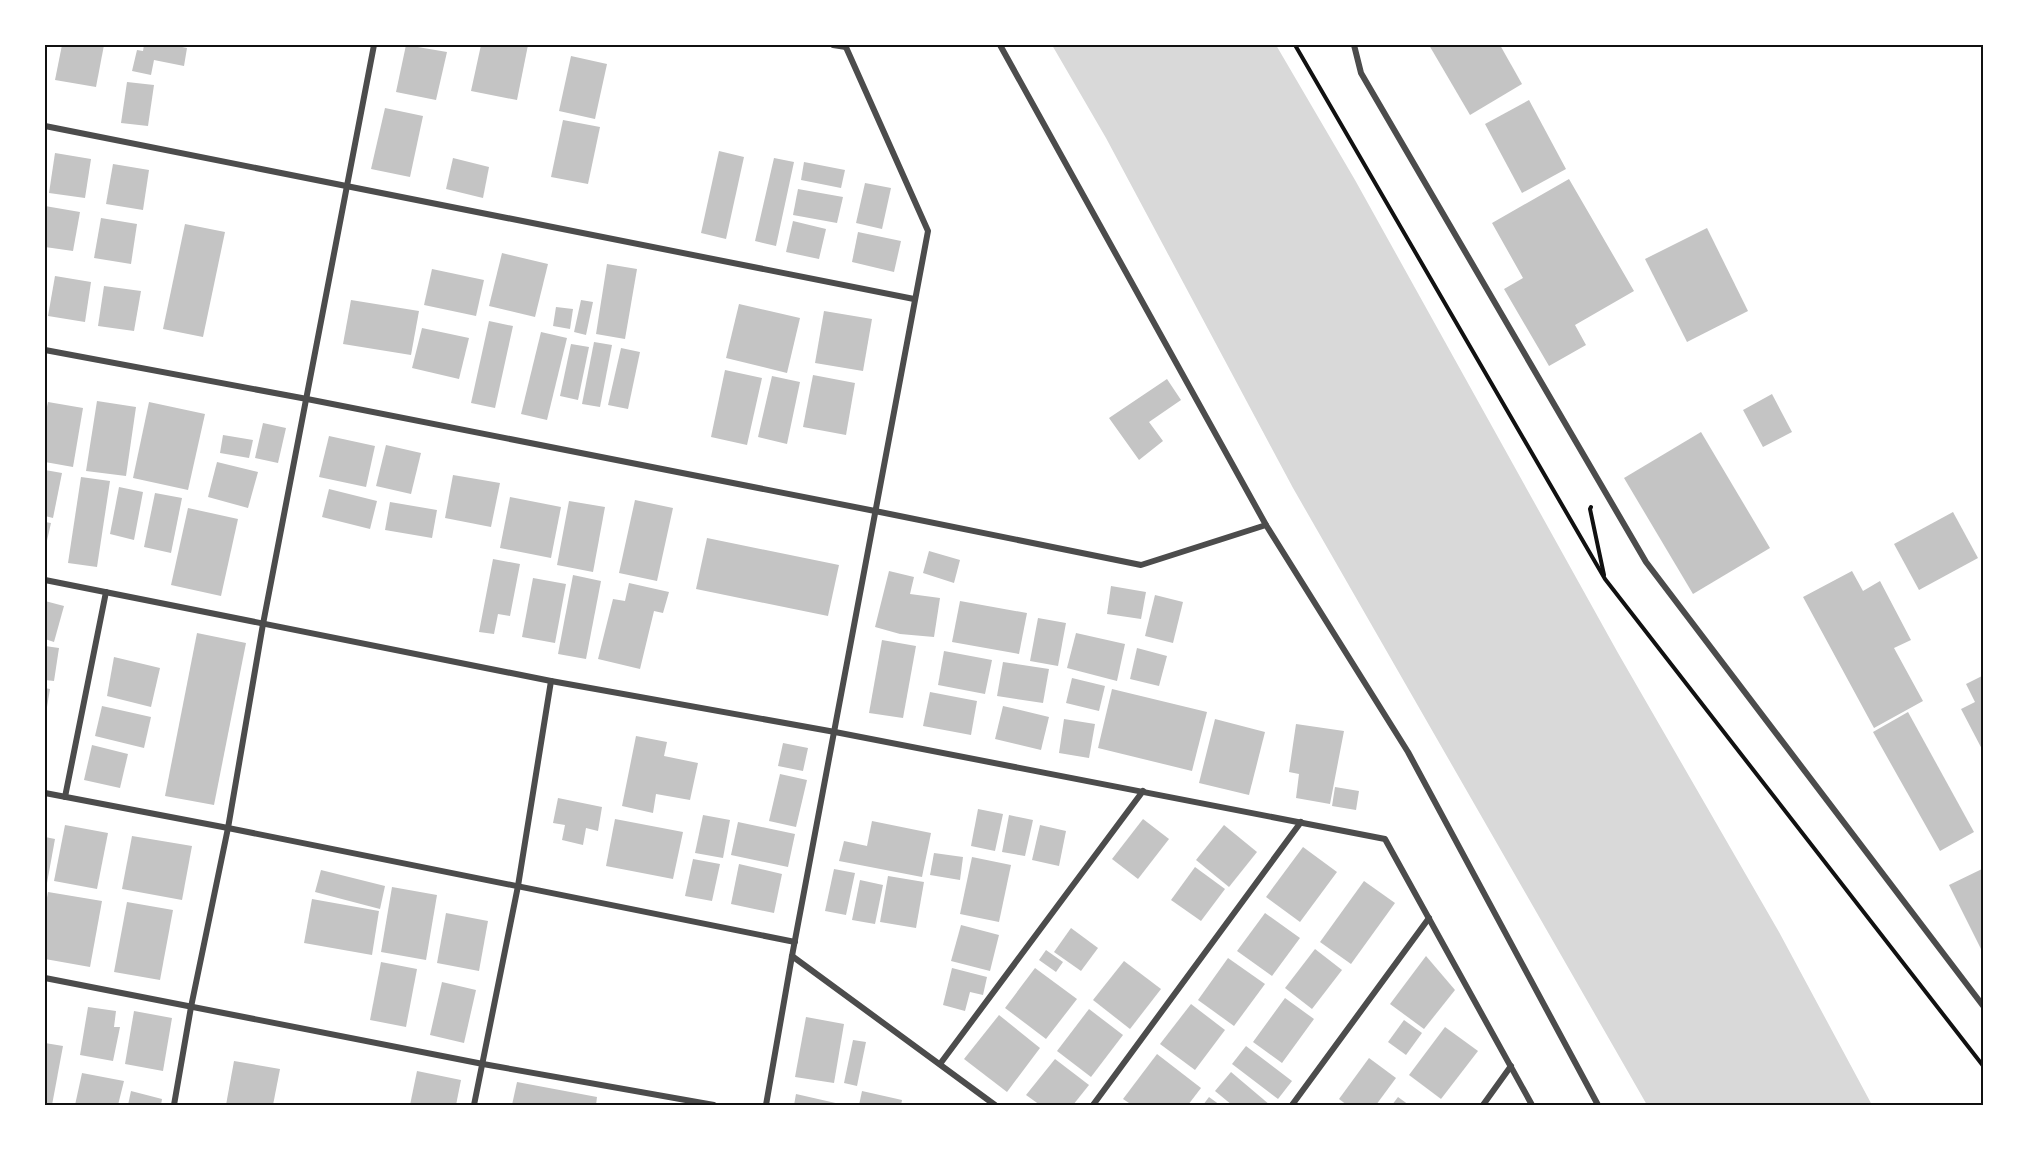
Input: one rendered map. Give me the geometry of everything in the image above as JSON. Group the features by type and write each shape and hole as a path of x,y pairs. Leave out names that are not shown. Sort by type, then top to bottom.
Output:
{"street":[{"path":"174,1105 191,1007 228,828 262,624 374,45"},
{"path":"766,1105 874,511 928,231 845,46 833,45"},
{"path":"1000,45 1266,525 1408,752 1598,1105"},
{"path":"1354,45 1361,73 1646,562 1984,1007"},
{"path":"45,126 914,299"},
{"path":"45,350 307,399 1142,565 1266,525"},
{"path":"45,580 551,681 835,732 1385,839 1532,1105"},
{"path":"65,797 106,592"},
{"path":"474,1105 518,886 551,681"},
{"path":"940,1064 1143,791"},
{"path":"45,793 795,942"},
{"path":"1093,1105 1301,822"},
{"path":"1292,1105 1429,918"},
{"path":"792,956 995,1105"},
{"path":"45,978 483,1064 714,1105"},
{"path":"1483,1105 1511,1066"}],"path":[{"path":"1295,45 1605,579 1984,1067"},
{"path":"1601,484 1590,509 1605,579"}],"shaded area":[{"path":"1052,45 1276,45 1355,180 1618,653 1779,932 1872,1105 1647,1105 1293,488 1106,138"}],"building":[{"path":"62,45 104,45 96,87 55,80"},
{"path":"144,45 172,45 187,48 184,66 154,60 151,75 132,71 137,50 143,51"},
{"path":"406,45 447,52 436,100 396,92"},
{"path":"481,45 528,45 517,100 471,91"},
{"path":"1429,45 1500,45 1522,84 1470,115"},
{"path":"571,56 607,64 595,119 559,111"},
{"path":"127,82 154,85 148,126 121,123"},
{"path":"1529,100 1566,169 1522,193 1485,124"},
{"path":"385,108 423,116 410,177 371,169"},
{"path":"563,120 600,127 588,184 551,177"},
{"path":"719,151 744,157 726,239 701,233"},
{"path":"55,153 91,159 85,198 49,193"},
{"path":"453,158 489,167 483,198 446,189"},
{"path":"774,158 794,162 776,246 755,241"},
{"path":"804,162 845,170 841,188 801,180"},
{"path":"113,164 149,170 143,210 106,204"},
{"path":"1569,179 1634,291 1575,325 1586,345 1549,366 1504,289 1523,278 1492,223"},
{"path":"865,183 891,188 882,229 856,223"},
{"path":"798,189 843,197 837,223 793,215"},
{"path":"45,206 80,212 73,251 45,247"},
{"path":"101,218 137,224 131,264 94,258"},
{"path":"793,221 826,229 819,259 786,252"},
{"path":"185,224 225,232 203,337 163,329"},
{"path":"1707,228 1748,311 1687,342 1645,259"},
{"path":"858,232 901,241 894,272 852,262"},
{"path":"502,253 548,264 535,317 489,306"},
{"path":"607,264 637,269 625,339 596,334"},
{"path":"432,269 484,280 476,316 424,305"},
{"path":"55,276 91,282 85,322 48,316"},
{"path":"104,286 141,291 134,331 98,326"},
{"path":"351,300 419,311 411,355 343,344"},
{"path":"581,300 593,302 586,335 574,332"},
{"path":"739,304 800,318 787,373 726,358"},
{"path":"556,307 573,309 570,329 553,326"},
{"path":"824,311 872,319 863,371 815,363"},
{"path":"489,321 513,326 495,408 471,403"},
{"path":"422,328 469,338 459,379 412,368"},
{"path":"541,332 567,338 547,420 521,414"},
{"path":"594,342 612,345 600,407 582,404"},
{"path":"571,344 589,347 578,400 560,396"},
{"path":"621,348 640,352 628,409 608,405"},
{"path":"725,370 762,378 747,445 711,437"},
{"path":"813,375 855,383 846,435 803,427"},
{"path":"772,376 800,382 787,444 758,437"},
{"path":"1167,379 1181,400 1149,422 1163,441 1139,460 1109,418"},
{"path":"1772,394 1792,432 1763,447 1743,410"},
{"path":"97,401 136,407 126,476 86,471"},
{"path":"48,402 83,408 73,467 45,462 45,417"},
{"path":"149,402 205,414 188,490 133,478"},
{"path":"263,423 286,428 278,463 255,458"},
{"path":"1701,432 1770,548 1693,594 1624,478"},
{"path":"223,435 253,440 249,458 220,453"},
{"path":"329,436 375,446 366,487 319,477"},
{"path":"386,445 421,453 411,494 376,486"},
{"path":"217,462 258,472 248,508 208,497"},
{"path":"45,470 62,473 53,518 45,516"},
{"path":"453,475 500,483 491,527 445,518"},
{"path":"81,477 110,481 97,567 68,563"},
{"path":"119,487 143,492 134,540 110,534"},
{"path":"329,489 377,501 370,529 322,517"},
{"path":"155,493 182,498 171,553 144,547"},
{"path":"510,497 561,507 551,558 500,548"},
{"path":"635,500 673,508 657,581 619,573"},
{"path":"569,501 605,507 593,572 557,565"},
{"path":"390,502 437,510 432,538 385,530"},
{"path":"188,508 238,519 221,596 171,585"},
{"path":"1953,512 1978,558 1919,590 1894,544"},
{"path":"45,522 51,523 46,545 45,545"},
{"path":"707,538 839,565 828,616 696,589"},
{"path":"929,551 960,560 954,583 923,573"},
{"path":"493,559 520,564 510,616 498,614 494,634 479,632"},
{"path":"889,571 914,577 910,594 940,598 934,637 900,634 875,627"},
{"path":"1852,571 1863,591 1880,581 1911,640 1894,648 1923,701 1874,728 1803,597"},
{"path":"573,575 601,581 586,659 558,654"},
{"path":"533,578 566,584 555,643 522,637"},
{"path":"629,583 669,592 663,613 654,611 640,669 598,659 613,599 625,601"},
{"path":"1111,586 1146,592 1141,619 1107,614"},
{"path":"1155,595 1183,602 1173,643 1145,636"},
{"path":"45,601 64,606 54,642 45,639"},
{"path":"960,601 1027,613 1019,654 952,642"},
{"path":"1038,618 1066,623 1058,666 1030,661"},
{"path":"197,633 246,643 214,805 165,796"},
{"path":"1076,633 1125,644 1117,681 1067,668"},
{"path":"882,640 916,646 903,718 869,713"},
{"path":"45,646 59,648 54,681 45,680"},
{"path":"1137,648 1167,656 1159,686 1130,679"},
{"path":"944,651 992,660 985,694 938,685"},
{"path":"114,657 160,668 151,707 107,696"},
{"path":"1003,662 1049,669 1043,703 997,696"},
{"path":"1984,675 1984,753 1961,709 1975,702 1966,684"},
{"path":"1072,678 1105,686 1099,711 1066,703"},
{"path":"45,688 50,689 46,713 45,713"},
{"path":"1112,689 1207,712 1192,771 1098,748"},
{"path":"930,692 977,701 971,735 923,726"},
{"path":"102,706 151,717 144,748 95,736"},
{"path":"1003,706 1049,717 1041,750 995,739"},
{"path":"1908,712 1974,832 1940,851 1873,732"},
{"path":"1064,719 1095,724 1089,758 1059,753"},
{"path":"1215,719 1265,732 1249,795 1199,783"},
{"path":"1296,724 1344,731 1330,804 1296,798 1299,774 1289,772"},
{"path":"636,736 667,742 664,756 698,763 690,800 656,794 653,813 622,806"},
{"path":"783,743 808,748 803,771 778,766"},
{"path":"92,745 128,754 120,788 84,780"},
{"path":"780,774 807,780 796,827 769,821"},
{"path":"1335,787 1359,791 1356,810 1332,806"},
{"path":"558,798 602,807 598,831 586,828 583,845 562,840 565,825 553,823"},
{"path":"978,809 1003,814 995,851 971,846"},
{"path":"703,815 730,820 723,858 695,853"},
{"path":"1009,815 1033,820 1025,856 1002,852"},
{"path":"615,819 683,832 673,879 606,866"},
{"path":"1143,819 1169,839 1138,879 1112,859"},
{"path":"872,821 931,833 922,877 839,861 844,841 867,846"},
{"path":"738,822 795,834 788,867 731,855"},
{"path":"65,825 108,833 97,889 54,881"},
{"path":"1040,825 1066,831 1059,866 1032,860"},
{"path":"1224,825 1257,852 1229,887 1196,860"},
{"path":"132,836 192,846 182,900 122,889"},
{"path":"45,837 55,839 47,883 45,883"},
{"path":"1303,847 1337,872 1300,922 1266,897"},
{"path":"934,853 963,857 960,880 930,875"},
{"path":"972,857 1011,865 999,922 960,914"},
{"path":"693,859 720,864 712,901 685,896"},
{"path":"739,864 782,874 774,913 731,904"},
{"path":"1195,867 1225,889 1201,921 1171,900"},
{"path":"834,869 855,873 846,915 825,911"},
{"path":"1982,869 1984,874 1984,955 1949,885"},
{"path":"321,870 385,886 380,909 315,892"},
{"path":"888,876 924,882 916,928 880,922"},
{"path":"860,880 883,885 875,924 852,920"},
{"path":"1364,881 1395,903 1351,964 1320,942"},
{"path":"392,887 437,895 426,960 381,952"},
{"path":"48,892 102,901 90,967 45,959 45,909"},
{"path":"312,899 379,911 372,955 304,943"},
{"path":"127,902 173,910 160,980 114,972"},
{"path":"446,913 488,921 479,971 437,963"},
{"path":"1265,913 1300,938 1272,976 1237,951"},
{"path":"961,925 999,935 990,971 951,961"},
{"path":"1071,928 1098,948 1081,971 1054,952"},
{"path":"1315,949 1342,970 1312,1009 1285,988"},
{"path":"1046,950 1063,962 1056,972 1039,960"},
{"path":"1426,956 1455,990 1424,1029 1390,1004"},
{"path":"1228,958 1265,984 1234,1026 1198,1000"},
{"path":"1124,961 1161,989 1130,1029 1093,1000"},
{"path":"381,962 417,969 406,1027 370,1020"},
{"path":"952,968 987,977 983,995 970,992 965,1011 943,1005"},
{"path":"1035,968 1077,999 1046,1039 1005,1008"},
{"path":"442,982 476,990 464,1043 430,1035"},
{"path":"1285,998 1314,1019 1282,1063 1253,1042"},
{"path":"1191,1004 1225,1030 1195,1070 1160,1044"},
{"path":"88,1007 116,1011 114,1027 120,1027 113,1061 80,1055"},
{"path":"1089,1009 1123,1035 1091,1077 1057,1051"},
{"path":"134,1011 172,1018 163,1071 125,1064"},
{"path":"999,1015 1040,1048 1007,1092 964,1059"},
{"path":"806,1017 844,1024 834,1083 795,1077"},
{"path":"1404,1020 1422,1033 1406,1055 1388,1042"},
{"path":"1445,1027 1478,1051 1441,1099 1409,1075"},
{"path":"853,1040 866,1042 857,1086 844,1083"},
{"path":"45,1043 63,1046 52,1105 45,1105"},
{"path":"1246,1046 1292,1081 1278,1099 1232,1064"},
{"path":"1157,1054 1201,1088 1188,1105 1132,1105 1123,1099"},
{"path":"1369,1058 1396,1078 1376,1105 1347,1105 1339,1099"},
{"path":"1055,1059 1089,1085 1073,1105 1040,1105 1026,1095"},
{"path":"234,1061 280,1069 273,1105 226,1105"},
{"path":"417,1071 461,1080 456,1105 410,1105"},
{"path":"1231,1072 1270,1105 1232,1105 1215,1091"},
{"path":"82,1073 124,1081 118,1105 75,1105"},
{"path":"517,1082 597,1097 596,1105 512,1105"},
{"path":"131,1091 162,1099 161,1105 128,1105"},
{"path":"862,1091 902,1100 901,1105 859,1105"},
{"path":"796,1094 840,1104 840,1105 794,1105"},
{"path":"1209,1097 1220,1105 1203,1105"},
{"path":"1398,1097 1409,1105 1392,1105"}]}
